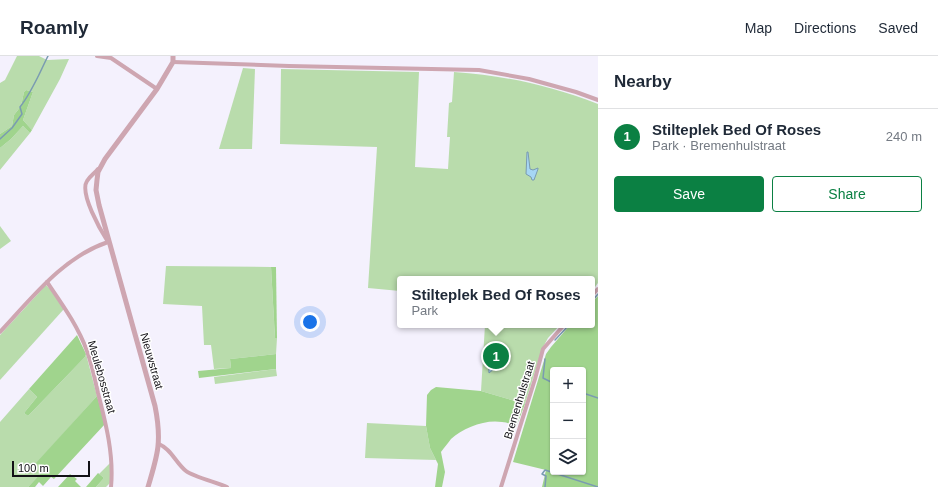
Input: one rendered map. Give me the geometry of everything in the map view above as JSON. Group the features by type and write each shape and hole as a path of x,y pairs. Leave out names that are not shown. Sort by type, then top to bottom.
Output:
{"street":[{"path":"97,56 111,58 157,89"},
{"path":"173,59 289,66 479,70 504,73 528,79 576,92 598,100"},
{"name":"Nieuwstraat","path":"148,487 158,453 158,423 108,242 96,190 98,172 105,159 157,89 173,59"},
{"name":"Nieuwstraat","path":"101,167 87,181 86,185 88,202 108,242"},
{"path":"0,332 47,282 66,265 100,244 108,242"},
{"name":"Meulebosstraat","path":"47,282 66,309 87,351 106,423 112,468 111,487"},
{"name":"Bremenhulstraat","path":"501,487 544,349 562,328"},
{"path":"159,444 167,449 187,472 227,487"}],"green space":[{"path":"17,56 39,56 47,60 69,59 60,79 32,130 23,120 33,92 26,90 24,92 21,106 14,115 12,126 0,134 0,83 5,80"},
{"path":"243,68 255,69 252,149 219,149"},
{"path":"281,69 419,72 415,167 448,169 450,137 447,137 449,103 452,102 454,72 527,82 580,97 598,104 598,283 595,287 595,276 397,276 397,291 368,288 377,147 280,144"},
{"path":"26,90 33,92 23,120 32,130 30,133 23,126 0,148 0,134 12,126 14,115 21,106 24,92"},
{"path":"23,126 30,133 0,170 0,148"},
{"path":"0,226 11,241 0,249"},
{"path":"166,266 271,267 275,338 277,338 276,354 230,359 231,368 214,369 211,345 204,345 202,306 163,304"},
{"path":"271,267 276,267 277,338 275,338"},
{"path":"46,285 64,309 0,380 0,335"},
{"path":"598,296 598,487 542,487 546,470 513,462 546,354 567,328 595,328 595,299"},
{"path":"485,328 557,328 548,338 542,349 525,404 481,391"},
{"path":"77,335 86,354 85,357 28,416 24,413 37,397 29,389"},
{"path":"86,354 97,396 37,463 44,470 28,487 0,487 0,422 29,389 37,397 24,413 28,416 85,357"},
{"path":"276,354 276,369 199,378 198,371 231,368 230,359"},
{"path":"276,369 277,376 215,384 214,377"},
{"path":"436,387 481,391 525,404 516,427 504,422 495,421 482,423 462,431 451,439 441,452 445,472 442,487 435,487 438,464 430,448 426,426 427,395"},
{"path":"97,396 105,424 54,479 51,477 43,486 39,482 35,487 28,487 44,470 36,463"},
{"path":"367,423 426,426 430,448 436,460 365,458"},
{"path":"110,463 110,483 106,487 96,487 104,478 99,474"},
{"path":"98,473 104,478 96,487 86,487"},
{"path":"70,474 77,479 75,481 81,487 58,487"}],"water":[{"path":"527,152 530,169 533,170 538,168 534,180 526,174"},
{"path":"500,347 504,351 503,354 495,368 489,373 492,356 495,350"}],"waterway":[{"path":"0,139 12,128 22,114 20,107 32,89 48,56"},
{"path":"595,298 598,294"},
{"path":"555,340 566,328"},
{"path":"545,359 543,378 550,382"},
{"path":"586,394 598,398"},
{"path":"545,487 546,476 542,474 545,470 598,487"}],"place":[{"name":"Stilteplek Bed Of Roses","path":"496,356"}]}
